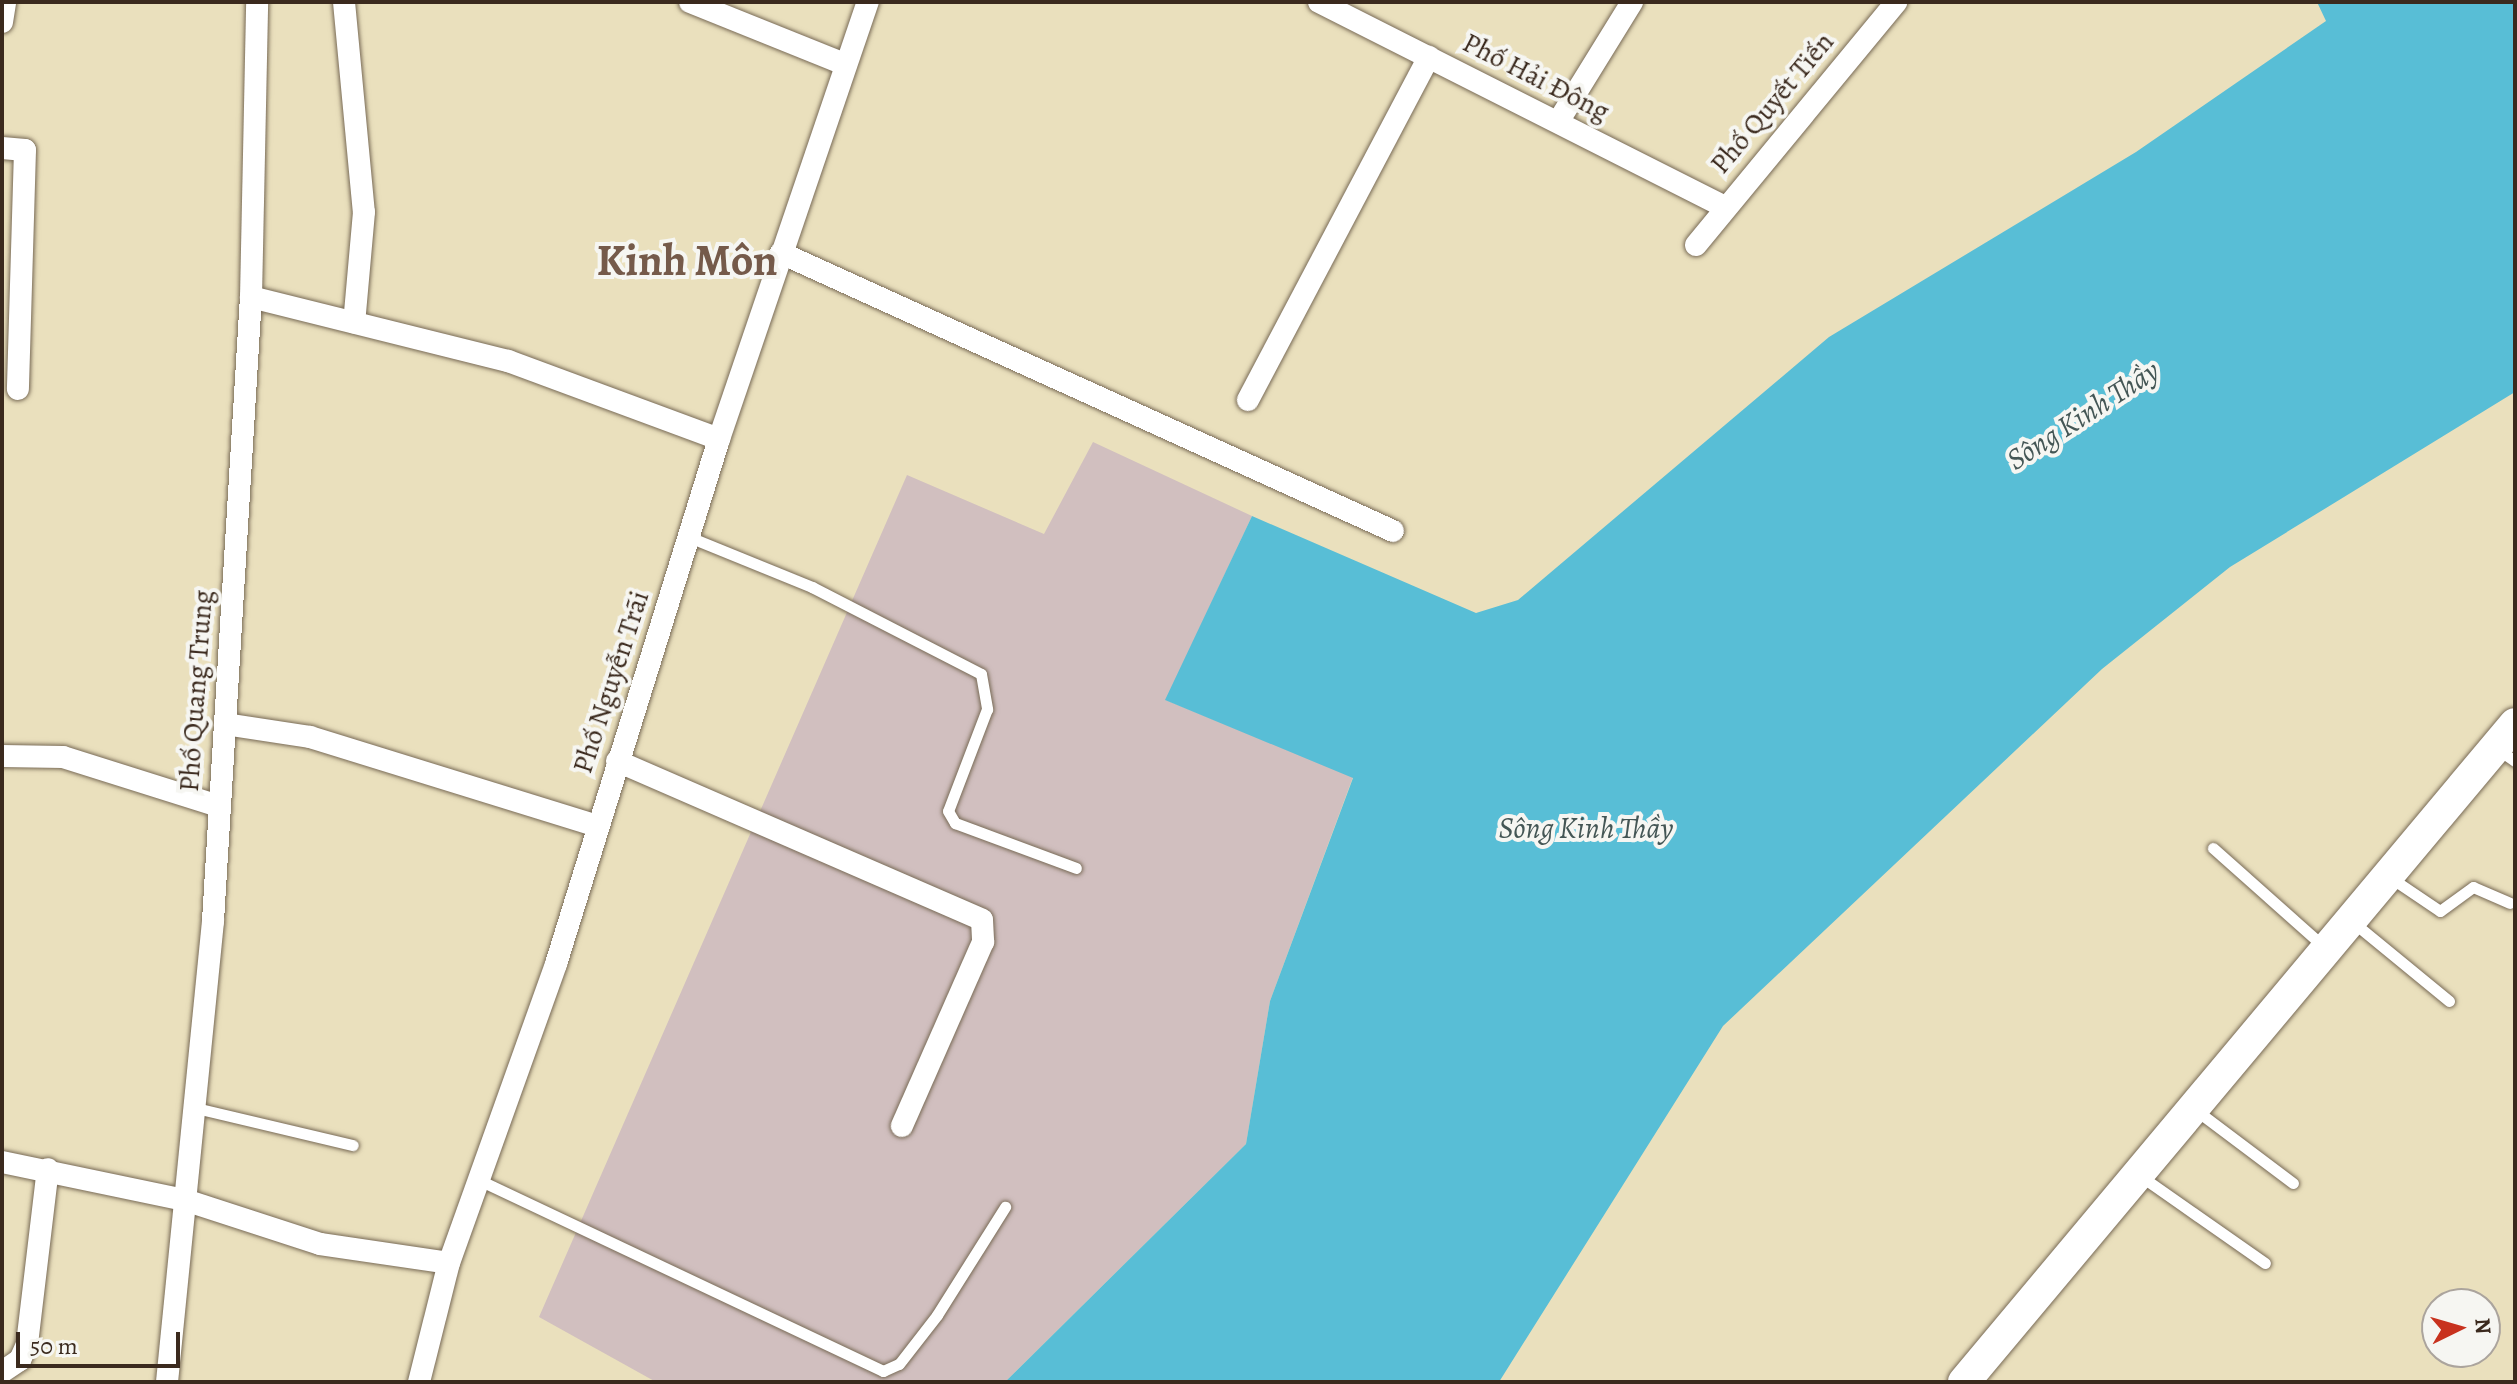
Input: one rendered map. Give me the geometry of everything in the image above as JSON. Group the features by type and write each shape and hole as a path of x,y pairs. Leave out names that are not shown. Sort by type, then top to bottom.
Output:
{"street":[{"path":"2,22 5,2"},
{"name":"Phố Quang Trung","path":"167,1382 188,1201 225,724 251,297 257,2"},
{"path":"344,2 364,212 354,323"},
{"path":"690,2 842,63"},
{"name":"Phố Nguyễn Trãi","path":"419,1382 449,1263 597,826 842,63 868,2"},
{"name":"Phố Hải Đông","path":"1321,2 1725,207"},
{"path":"1558,122 1632,2"},
{"name":"Phố Quyết Tiến","path":"1696,245 1896,2"},
{"path":"1248,400 1429,57"},
{"path":"2,148 25,150 18,389"},
{"path":"781,253 1393,531"},
{"path":"251,297 508,361 719,439"},
{"path":"225,724 310,737 597,826"},
{"path":"1964,1382 2388,875 2508,744"},
{"path":"2,756 63,757 218,806"},
{"path":"617,761 982,920 983,942 902,1126"},
{"path":"2,1162 48,1169 188,1201 320,1244 449,1263"},
{"path":"2,1372 20,1360 27,1344 48,1169"}],"lane":[{"path":"689,537 812,587 981,674 987,709 948,811 955,823 1076,868"},
{"path":"2213,848 2326,949"},
{"path":"2388,875 2440,911 2473,887 2510,903"},
{"path":"2350,920 2449,1001"},
{"path":"196,1108 353,1145"},
{"path":"2193,1108 2293,1183"},
{"path":"2138,1174 2265,1263"},
{"path":"479,1180 883,1371 899,1364 937,1315 1005,1207"}],"shaded area":[{"path":"1093,442 1252,516 1166,700 1353,777 1270,1001 1246,1144 1005,1382 656,1382 539,1317 907,475 1044,534"}],"water":[{"name":"Sông Kinh Thầy","path":"2317,2 2515,2 2515,392 2230,567 2102,669 1723,1026 1499,1382 1005,1382 1246,1144 1270,1001 1353,778 1165,700 1252,516 1476,613 1518,600 1829,337 2136,152 2326,21"}],"district":[{"name":"Kinh Môn","path":"687,260"}]}
